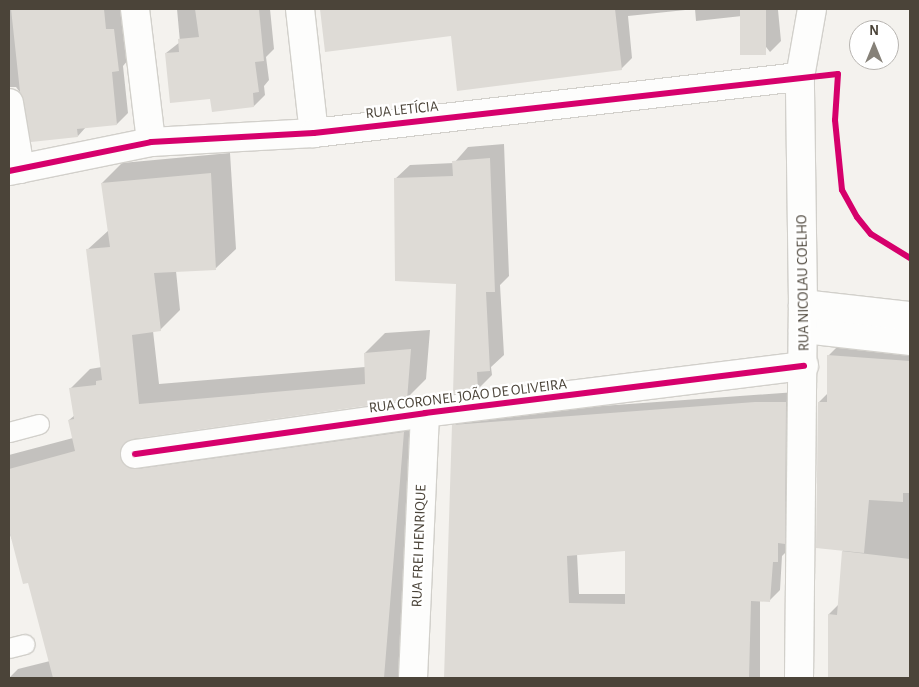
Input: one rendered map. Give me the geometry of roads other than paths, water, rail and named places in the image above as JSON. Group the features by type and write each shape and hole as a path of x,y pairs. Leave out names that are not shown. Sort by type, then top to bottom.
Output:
{"street":[{"path":"135,9 151,142"},
{"path":"300,9 314,133"},
{"name":"RUA NICOLAU COELHO","path":"799,678 804,366 800,78 812,9"},
{"name":"RUA LETÍCIA","path":"14,170 151,142 314,133 800,78"},
{"path":"9,103 14,170"},
{"path":"804,317 910,316"},
{"path":"804,317 910,341"},
{"name":"RUA CORONEL JOÃO DE OLIVEIRA","path":"135,454 425,413 804,366"},
{"name":"RUA FREI HENRIQUE","path":"413,678 425,413"}],"lane":[{"path":"9,432 39,424"}]}
